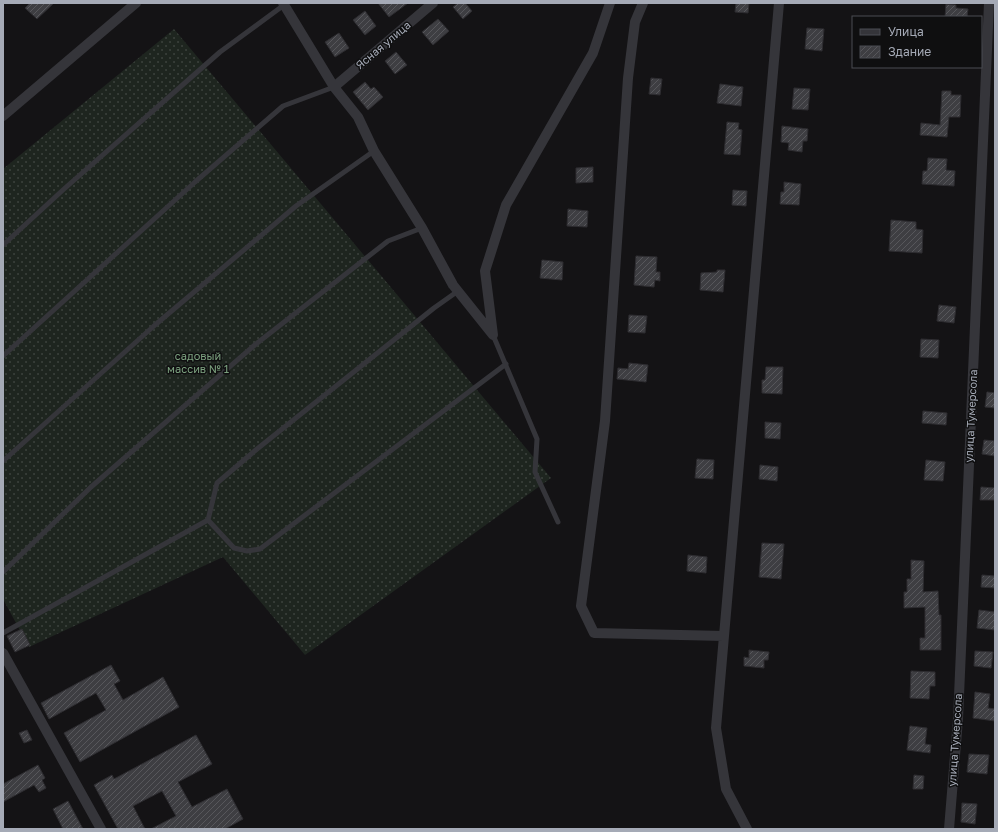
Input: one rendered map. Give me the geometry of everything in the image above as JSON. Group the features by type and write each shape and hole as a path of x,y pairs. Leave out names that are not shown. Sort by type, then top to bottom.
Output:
{"street":[{"path":"3,116 136,3"},
{"name":"Ясная улица","path":"334,87 433,3"},
{"path":"493,335 485,270 506,205 593,53 610,3"},
{"path":"643,3 636,22 628,78 605,421 582,606 594,633 724,636"},
{"path":"747,829 726,789 716,728 779,3"},
{"name":"улица Тумерсола","path":"949,829 958,719 989,3"},
{"path":"283,4 334,87 358,118 374,151 422,228 453,285 493,335"},
{"path":"3,653 101,829"}],"lane":[{"path":"3,246 64,188 220,52 283,4"},
{"path":"3,356 195,182 283,106 334,87"},
{"path":"3,461 156,325 296,206 374,151"},
{"path":"3,572 91,487 256,344 388,241 422,228"},
{"path":"3,634 208,520 217,483 257,449 434,308 458,291"},
{"path":"493,335 537,439 535,472 558,522"},
{"path":"208,520 234,548 247,551 260,549 506,364"}],"green space":[{"name":"садовый массив № 1","path":"174,29 551,478 305,655 223,557 29,647 3,599 3,169"}],"building":[{"path":"30,3 54,3 37,19 25,8"},
{"path":"378,3 408,3 389,17"},
{"path":"458,3 465,3 472,11 463,19 453,7"},
{"path":"736,3 749,3 748,13 735,12"},
{"path":"946,4 956,5 956,8 968,9 967,16 945,16"},
{"path":"365,11 376,26 365,35 353,20"},
{"path":"438,19 449,31 433,45 422,32"},
{"path":"807,28 824,29 822,51 805,49"},
{"path":"339,33 349,48 335,57 325,42"},
{"path":"396,52 407,65 395,74 385,61"},
{"path":"651,78 662,79 660,95 649,94"},
{"path":"365,82 371,89 374,87 383,97 368,110 353,92"},
{"path":"720,84 743,87 741,106 717,103"},
{"path":"794,88 810,89 808,110 792,109"},
{"path":"942,91 951,91 951,95 961,95 960,117 949,117 947,137 920,135 921,123 940,125"},
{"path":"727,122 739,123 738,129 742,130 740,155 724,154"},
{"path":"782,126 808,129 807,141 803,141 802,152 788,150 789,143 781,142"},
{"path":"928,158 947,159 946,170 955,171 954,186 922,184 923,171 927,171"},
{"path":"593,167 593,182 576,183 576,168"},
{"path":"784,182 801,184 799,205 780,204 781,192 784,192"},
{"path":"733,190 747,191 746,206 732,205"},
{"path":"568,209 588,211 587,227 567,226"},
{"path":"891,220 916,222 916,229 923,230 922,253 889,251"},
{"path":"636,256 657,257 656,272 660,272 660,281 655,280 654,287 634,285"},
{"path":"542,260 563,262 562,280 540,278"},
{"path":"717,270 725,270 723,292 700,290 701,273 717,272"},
{"path":"939,305 956,307 954,323 937,321"},
{"path":"629,315 647,316 645,333 628,332"},
{"path":"921,339 939,340 938,358 920,357"},
{"path":"629,363 648,365 646,382 617,379 618,368 628,369"},
{"path":"766,367 783,367 782,394 762,393 762,380 765,380"},
{"path":"987,392 995,393 995,408 985,407"},
{"path":"923,411 947,413 946,425 922,423"},
{"path":"765,422 781,423 780,439 765,438"},
{"path":"984,440 995,441 995,456 982,454"},
{"path":"697,459 714,460 713,479 695,478"},
{"path":"926,460 945,462 943,481 924,480"},
{"path":"760,465 778,467 777,481 759,479"},
{"path":"981,487 995,488 995,500 980,500"},
{"path":"762,543 784,544 781,579 759,577"},
{"path":"688,555 707,557 706,573 687,571"},
{"path":"911,560 924,561 923,592 938,591 939,615 941,615 941,650 920,650 920,638 925,638 925,607 904,608 904,592 907,592 907,579 911,579"},
{"path":"982,575 995,576 995,588 981,587"},
{"path":"979,610 995,612 995,630 977,628"},
{"path":"22,629 30,645 15,652 7,636"},
{"path":"749,650 769,652 768,660 764,660 764,668 744,666 744,657 749,658"},
{"path":"975,651 993,652 991,668 974,666"},
{"path":"111,665 120,681 114,684 123,700 163,677 179,707 80,762 64,733 106,710 96,693 49,719 41,703"},
{"path":"911,671 935,672 935,686 930,686 929,699 910,698"},
{"path":"975,692 990,694 988,708 995,709 995,721 973,718"},
{"path":"910,726 927,728 925,744 931,745 930,753 907,750"},
{"path":"27,730 32,740 24,743 19,733"},
{"path":"196,735 212,764 178,782 192,807 227,789 243,819 225,829 151,829 176,816 162,791 133,806 145,829 118,829 94,785 112,775 114,779"},
{"path":"969,754 989,755 987,774 967,772"},
{"path":"38,765 45,778 42,780 46,788 39,792 34,785 3,802 3,784"},
{"path":"914,775 924,776 923,789 913,789"},
{"path":"68,801 83,829 63,829 53,809"},
{"path":"962,803 977,804 975,824 961,822"}]}
